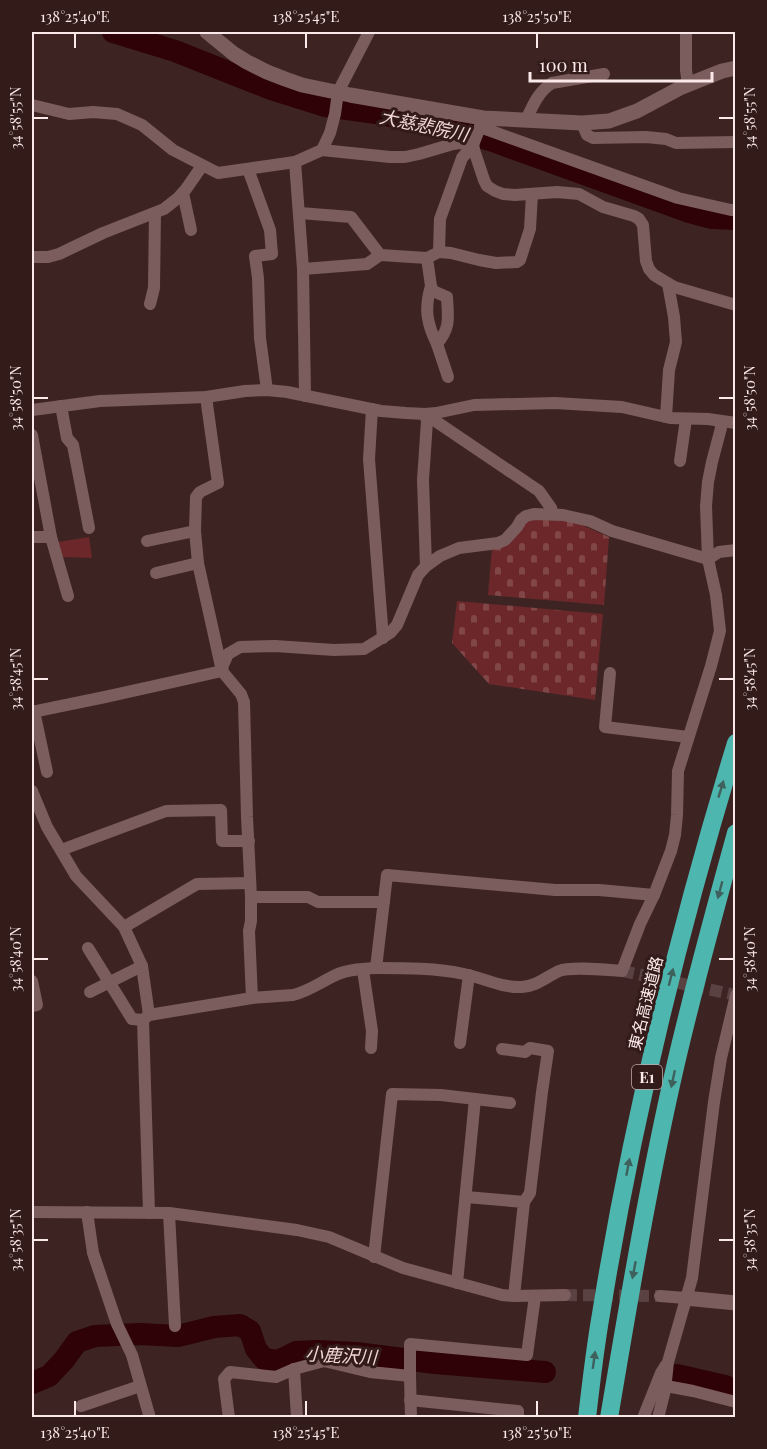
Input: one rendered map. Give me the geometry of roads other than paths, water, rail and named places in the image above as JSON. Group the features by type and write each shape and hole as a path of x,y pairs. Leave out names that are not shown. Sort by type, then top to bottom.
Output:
{"highway":[{"name":"東名高速道路","path":"586,1418 600,1316 651,1059 689,904 735,743"},
{"name":"E1","path":"609,1418 631,1287 676,1064 735,833"}],"street":[{"path":"207,32 234,54 267,72 302,85 482,123 678,198 735,210"},
{"path":"322,150 330,133 338,92 369,32"},
{"path":"682,33 688,85"},
{"path":"482,123 526,120 582,123 609,121 637,111 688,85 735,68"},
{"path":"526,120 535,99 552,83 604,74"},
{"path":"32,105 69,114 93,112 117,114 142,125 173,150 218,173 295,162 322,150 390,157 419,154 460,143 473,145"},
{"path":"439,252 440,219 462,158 473,145 482,123"},
{"path":"582,123 587,135 593,138 646,137 666,139 676,143 735,142"},
{"path":"473,145 487,186 495,191 503,194 557,192 579,194 603,207 639,219 643,225 646,261 654,275 668,284 735,305"},
{"path":"295,162 303,269 305,396"},
{"path":"32,257 59,254 112,229 164,209 183,193 202,166"},
{"path":"248,169 270,230 272,254 255,256 260,338 267,390"},
{"path":"183,193 191,230"},
{"path":"303,269 367,264 380,255 427,258 439,252 488,261 517,262 520,260 530,229 532,194"},
{"path":"150,304 154,288 155,213"},
{"path":"300,213 351,217 380,255"},
{"path":"427,258 433,291 447,297 448,323 446,332 438,344"},
{"path":"666,417 669,370 676,342 668,284"},
{"path":"431,286 427,301 428,322 438,344 448,378"},
{"path":"32,410 100,401 206,397 267,390 372,409 425,414 474,405 555,403 622,407 666,417 708,418 735,423"},
{"path":"206,397 218,483 200,492 196,497 195,531 198,563 222,672 241,693 244,702 252,998"},
{"path":"61,406 67,438 73,445 89,528"},
{"path":"372,409 369,459 383,638"},
{"path":"425,414 539,491 553,514"},
{"path":"425,414 427,421 423,491 426,566"},
{"path":"680,461 686,419"},
{"path":"88,948 132,1019 252,998 293,995 302,993 340,972 370,969 435,970 469,975 510,987 536,984 560,970 622,971 666,867 675,835 678,771 720,632 716,594 708,559 706,506 708,482 721,428 720,421"},
{"path":"32,435 51,537 68,596"},
{"path":"222,672 228,654 240,647 275,646 364,650 390,633 397,625 418,575 426,566 440,556 459,548 505,540 526,516 542,513 590,521 612,531 708,559 719,552 735,550"},
{"path":"147,541 195,531"},
{"path":"32,537 51,537"},
{"path":"156,573 198,563"},
{"path":"47,772 33,712 222,672"},
{"path":"610,673 605,727 688,737"},
{"path":"32,791 47,827 76,876 124,927 142,966 146,1018 149,1213"},
{"path":"61,850 166,811 221,810 222,841 249,841"},
{"path":"371,1048 370,969 384,902 387,875 555,890 599,890 654,895"},
{"path":"124,927 196,884 250,883"},
{"path":"251,897 308,897 318,902 384,902"},
{"path":"90,992 142,966"},
{"path":"460,1043 469,975"},
{"path":"32,981 37,1005 32,1006"},
{"path":"658,1418 669,1362 692,1278 714,1102 735,995"},
{"path":"501,1049 525,1052 530,1048 548,1051 530,1193 524,1202 514,1296"},
{"path":"374,1257 392,1094 441,1095 510,1103"},
{"path":"457,1283 475,1099"},
{"path":"466,1197 524,1202"},
{"path":"32,1212 169,1213 297,1230 328,1237 403,1268 502,1295 565,1295"},
{"path":"87,1212 93,1253 117,1324 132,1355 150,1418"},
{"path":"169,1213 175,1326"},
{"path":"411,1418 410,1344 527,1355 535,1296"},
{"path":"660,1296 735,1303"},
{"path":"229,1418 224,1379 230,1372 276,1377 294,1369 324,1361 370,1372 410,1376"},
{"path":"643,1418 661,1373 669,1362"},
{"path":"294,1369 297,1418"},
{"path":"81,1406 140,1386"},
{"path":"666,1386 735,1402"},
{"path":"410,1400 518,1411 518,1418"}],"waterway":[{"name":"大慈悲院川","path":"113,32 175,51 271,89 325,106 376,113 490,140 689,212 711,218 736,219"},
{"name":"小鹿沢川","path":"32,1383 49,1376 77,1342 95,1336 140,1334 178,1336 214,1327 240,1325 250,1331 256,1349 264,1359 278,1361 296,1352 317,1351 545,1372"},
{"name":"小鹿沢川","path":"677,1375 725,1386 736,1391"}],"tunnel":[{"path":"622,971 736,995"},
{"path":"565,1295 660,1296"}]}
